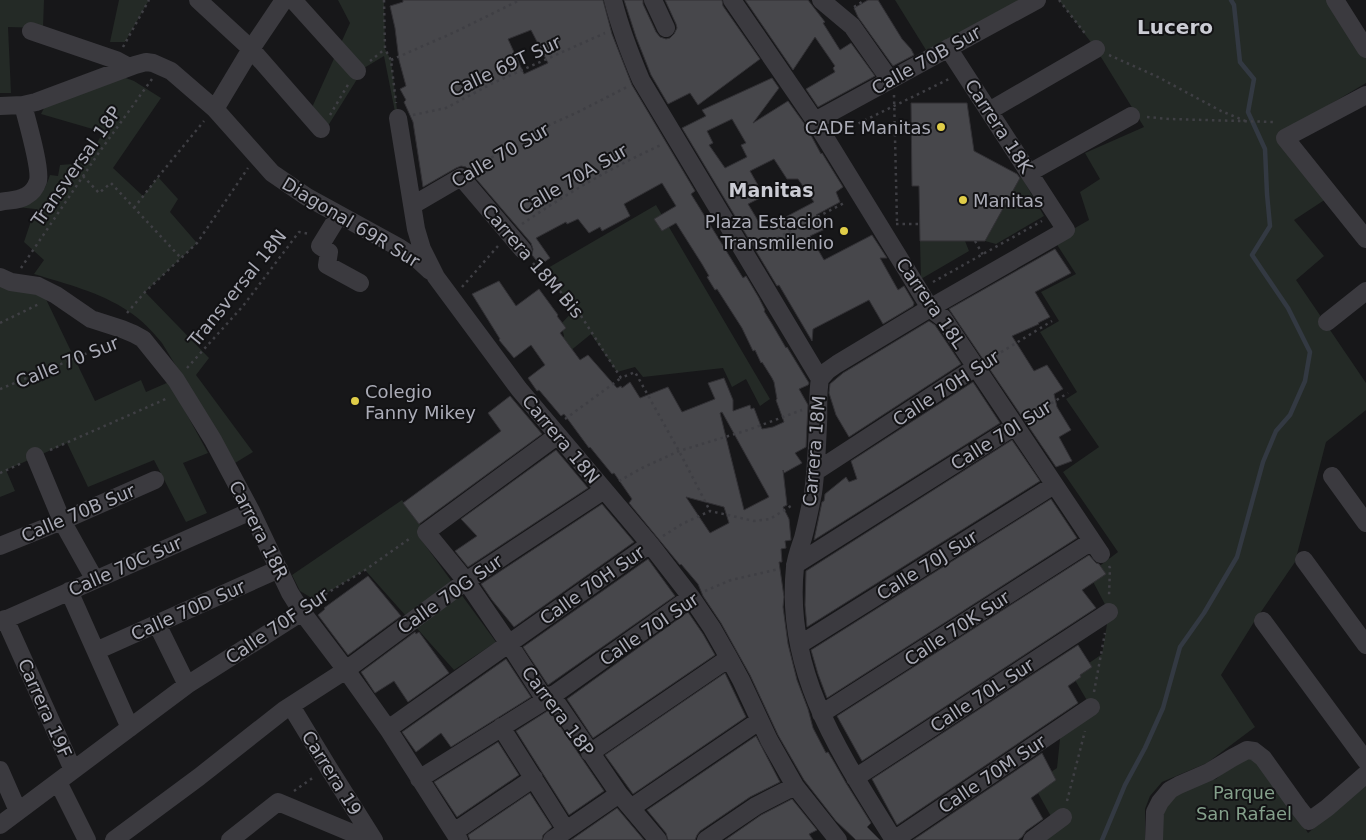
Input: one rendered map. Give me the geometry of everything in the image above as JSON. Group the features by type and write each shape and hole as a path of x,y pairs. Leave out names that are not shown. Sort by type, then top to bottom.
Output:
{"street":[{"path":"198,0 251,49 321,129"},
{"path":"215,109 251,49 284,0"},
{"path":"293,0 357,71"},
{"name":"Carrera 18M","path":"613,0 629,51 642,80 820,379 817,405 818,422 815,472 804,536 795,565 794,596 800,656 807,680 821,714 856,778 894,840"},
{"path":"654,0 666,28"},
{"name":"Carrera 18L","path":"732,0 815,121 930,308 943,318 1097,548"},
{"path":"821,0 852,26 890,80"},
{"name":"Calle 70B Sur","path":"815,121 1036,0"},
{"path":"1335,0 1366,49"},
{"path":"31,31 122,64"},
{"name":"Carrera 18K","path":"930,308 1066,230 948,48"},
{"path":"989,111 1096,49"},
{"path":"0,106 23,105 122,64 146,62 162,66"},
{"name":"Diagonal 69R Sur","path":"162,66 178,76 215,109 272,173 306,197 400,248 436,277"},
{"path":"1366,95 1285,138 1360,218 1366,239"},
{"path":"0,202 18,200 25,197 38,181 38,169 23,105"},
{"path":"1029,173 1131,116"},
{"name":"Carrera 18N","path":"398,118 416,230 422,249 436,277 518,389 650,544 691,597 729,658 759,721 795,786 838,840"},
{"name":"Calle 70 Sur","path":"413,205 461,177"},
{"name":"Carrera 18M Bis","path":"461,177 523,250"},
{"path":"339,215 320,246 329,252 328,264 360,283"},
{"name":"Carrera 18R","path":"6,280 38,286 56,295 91,320 128,331 143,339 180,386 213,440 251,511 290,593 388,729 456,836"},
{"path":"1327,322 1366,291"},
{"path":"820,379 837,364 930,308"},
{"name":"Calle 70H Sur","path":"815,472 976,368"},
{"name":"Calle 70I Sur","path":"795,565 1016,426"},
{"path":"426,532 555,432"},
{"path":"35,456 62,521 95,580"},
{"path":"1332,476 1366,523"},
{"name":"Calle 70B Sur","path":"0,546 155,480"},
{"name":"Calle 70J Sur","path":"799,645 1054,485"},
{"name":"Calle 70G Sur","path":"114,840 291,706 346,670 466,581 604,490"},
{"name":"Calle 70C Sur","path":"3,621 251,511"},
{"name":"Carrera 18P","path":"426,532 466,581 510,644 542,695 552,696 619,794 658,840"},
{"name":"Calle 70H Sur","path":"388,729 650,544"},
{"name":"Calle 70K Sur","path":"821,714 1097,548"},
{"path":"1304,560 1366,645"},
{"name":"Calle 70D Sur","path":"96,651 279,569"},
{"path":"69,591 130,728"},
{"name":"Calle 70I Sur","path":"419,779 552,696 691,597"},
{"name":"Calle 70F Sur","path":"0,825 187,686 302,612"},
{"name":"Calle 70L Sur","path":"856,778 1109,612"},
{"name":"Carrera 19F","path":"3,621 73,770"},
{"path":"1263,621 1366,761"},
{"path":"157,624 187,686"},
{"path":"590,753 729,658"},
{"name":"Carrera 19","path":"291,706 374,840"},
{"name":"Calle 70M Sur","path":"894,840 1090,707"},
{"path":"631,808 759,721"},
{"path":"501,727 534,778 559,835 619,794"},
{"path":"1154,840 1156,812 1160,802 1170,790 1209,772 1247,750 1254,751 1263,758 1309,821 1366,774"},
{"path":"0,770 18,811"},
{"path":"456,836 534,778"},
{"name":"Carrera 19F","path":"58,782 87,840"},
{"path":"706,840 756,806 795,786"},
{"path":"238,838 278,802 369,840"},
{"path":"1032,840 1063,817"}],"path":[{"path":"122,64 149,0"},
{"path":"384,0 386,50 391,60 398,118"},
{"path":"391,60 455,32 520,0"},
{"path":"1059,0 1096,49 1158,77 1221,111 1248,122"},
{"name":"Calle 69T Sur","path":"398,118 446,108 493,83 620,26"},
{"name":"Transversal 18P","path":"6,280 162,66"},
{"path":"827,140 964,72"},
{"name":"Calle 70 Sur","path":"461,177 527,135 642,80"},
{"path":"890,80 895,99 897,224 919,224"},
{"path":"134,208 215,109"},
{"path":"1131,116 1273,122"},
{"name":"Calle 70A Sur","path":"452,298 508,233 584,184 639,155 676,139"},
{"path":"128,331 128,311 196,243 257,156"},
{"path":"83,176 99,193 111,182 181,258"},
{"path":"745,255 861,195"},
{"path":"919,290 1056,214"},
{"name":"Transversal 18N","path":"180,386 299,232 325,238"},
{"name":"Carrera 18M Bis","path":"523,250 541,272 576,308 621,378"},
{"path":"0,324 56,295"},
{"name":"Calle 70H Sur","path":"976,368 1052,321"},
{"name":"Calle 70 Sur","path":"0,389 128,331"},
{"path":"555,432 621,378 635,372 679,450 710,511 754,521 770,519 812,493"},
{"path":"0,473 180,386"},
{"name":"Calle 70I Sur","path":"1016,426 1068,393"},
{"path":"604,490 642,468 679,450 748,430 817,405"},
{"name":"Calle 70H Sur","path":"650,544 682,524 710,511"},
{"name":"Calle 70F Sur","path":"302,612 315,600 365,570 416,534 426,532"},
{"path":"1063,817 1102,654 1109,612 1110,568 1097,548"},
{"name":"Calle 70I Sur","path":"691,597 731,580 795,565"},
{"path":"278,802 328,767"}],"green space":[{"path":"0,0 44,0 43,28 8,27 11,93 0,93"},
{"path":"119,0 149,0 125,42 110,42"},
{"path":"338,0 384,0 385,49 391,60 398,118 396,117 384,56 364,68 321,137 305,123 350,23"},
{"path":"895,0 1037,0 931,58"},
{"path":"1059,0 1331,0 1366,55 1366,83 1280,134 1326,199 1294,220 1324,256 1296,280 1366,383 1366,410 1326,442 1295,562 1221,675 1255,727 1207,763 1162,782 1150,796 1145,809 1145,840 1040,840 1058,829 1033,784 1057,768 1061,729 1092,709 1072,675 1102,654 1109,612 1089,574 1118,552 1063,472 1099,447 1066,399 1077,392 1040,332 1059,321 1041,292 1076,274 1054,240 1089,220 1080,192 1100,179 1085,153 1144,127 1096,49"},
{"path":"115,74 134,81 161,98 113,168 143,196 158,177 178,199 170,212 197,243 145,292 209,358 196,375 253,452 235,463 162,343 142,321 106,299 82,289 34,274 44,260 24,242 35,209 17,207 30,202 42,193 50,175 58,176 60,165 86,163 103,132 41,114 45,106"},
{"path":"1021,176 1044,216 996,244 985,241"},
{"path":"656,205 770,399 760,406 746,379 732,387 723,368 643,377 635,367 617,372 591,334 564,356 558,345 564,336 561,324 576,308 541,272"},
{"path":"920,241 965,241 969,251 921,279"},
{"path":"0,284 43,293 95,401 141,380 146,392 169,382 208,453 183,463 207,513 186,522 154,460 88,487 67,443 6,470 15,491 0,497"},
{"path":"402,500 426,532 417,534 496,642 454,670 365,570 315,600 300,591 292,575"},
{"name":"Parque San Rafael","path":"1243,755 1263,762 1308,833 1366,785 1366,840 1161,840 1160,832 1165,806 1171,797 1200,783 1216,779"}],"building":[{"path":"403,0 603,0 612,34 632,85 695,191 691,194 743,278 746,276 764,311 809,383 799,389 808,405 806,447 795,453 802,463 784,473 783,470 787,505 783,507 789,519 791,540 785,541 786,548 781,549 782,562 779,562 788,644 797,680 813,728 826,753 828,752 871,823 867,827 880,840 856,840 836,821 804,780 778,735 750,675 721,623 703,596 698,584 629,503 632,499 614,473 612,474 589,448 564,414 561,416 539,390 537,391 528,378 545,365 531,345 514,358 499,340 472,294 499,281 516,306 539,289 566,328 560,333 580,360 588,355 617,388 621,386 622,388 630,382 640,398 668,387 682,412 715,399 708,383 724,378 733,400 733,411 750,405 751,409 754,408 762,429 784,422 776,400 772,378 761,363 755,350 753,351 742,328 717,289 715,290 707,277 709,276 676,223 662,231 654,219 676,206 662,183 624,204 630,216 602,231 600,227 589,233 578,219 567,224 566,222 536,238 550,258 540,265 532,255 531,243 466,167 456,168 423,187 413,122 404,102 406,100 400,89 406,86 399,60 390,6 403,2","holes":["531,30 548,63 524,74 508,39","722,412 769,497 744,510 720,413","686,497 724,507 729,523 710,533"]},
{"path":"624,0 643,0 643,4 656,32 660,37 666,39 674,34 677,28 665,0 722,0 723,6 760,59 698,105 690,93 668,104 651,75"},
{"path":"745,0 808,0 825,22 823,23 840,50 851,43 875,76 818,107 806,89 835,72 833,68 835,66 815,37 793,70"},
{"path":"868,0 878,0 914,55 893,66 858,17 854,8"},
{"path":"772,78 779,88 753,123 788,101 806,126 821,154 843,187 836,192 840,202 816,215 825,229 810,236 824,260 872,235 887,258 880,258 898,290 904,286 914,303 913,306 883,324 869,300 813,329 812,341 682,128 706,116 702,110","holes":["732,119 746,143 741,145 747,157 725,168 709,145 713,143 707,131","774,159 787,179 798,179 814,202 763,229 748,204 764,196 750,171"]},
{"path":"911,103 967,103 974,151 1017,174 1020,178 985,241 920,241 919,186 912,186"},
{"path":"1055,249 1071,273 1035,292 1050,317 1012,336 1034,371 1047,365 1063,389 1054,394 1057,407 1071,430 1059,437 1072,461 1056,467 949,309"},
{"path":"929,321 935,325 961,364 849,437 836,415 829,393 830,384 843,373"},
{"path":"973,382 1000,423 814,540 825,494 846,477 849,482 857,479 851,461"},
{"path":"510,396 542,434 419,524 403,503 501,431 488,413"},
{"path":"1012,440 1040,481 807,627 805,605 806,571"},
{"path":"556,450 588,488 468,567 455,551 477,536 461,519"},
{"path":"1051,499 1077,538 827,698 811,650"},
{"path":"602,504 634,542 514,627 481,584"},
{"path":"1089,555 1106,574 1082,590 1096,608 862,761 837,716"},
{"path":"648,559 675,596 548,685 523,647"},
{"path":"368,576 401,616 348,655 318,615 324,608"},
{"path":"688,612 715,655 593,738 567,699"},
{"path":"415,632 416,634 419,632 449,673 408,702 394,681 375,693 361,672"},
{"path":"1078,645 1092,667 1068,686 1078,703 897,825 872,779"},
{"path":"506,659 531,697 451,747 441,733 416,752 402,732"},
{"path":"725,673 746,717 633,794 605,755"},
{"path":"549,710 604,791 569,815 516,731"},
{"path":"756,736 780,782 750,797 700,831 695,840 668,840 666,833 647,810"},
{"path":"498,742 519,775 457,817 434,782"},
{"path":"1042,753 1056,780 1031,798 1043,819 1026,831 1018,840 913,840"},
{"path":"530,793 552,827 543,835 542,840 470,840 468,835"},
{"path":"792,799 817,830 809,834 813,840 725,840 761,815"},
{"path":"617,808 644,840 571,840"}],"waterway":[{"path":"1102,840 1125,785 1145,748 1163,708 1180,647 1204,613 1237,557 1263,462 1276,431 1290,415 1305,381 1310,352 1288,308 1252,255 1270,226 1265,149 1248,112 1254,79 1240,62 1234,5 1231,0"}],"place":[{"name":"CADE Manitas","path":"941,127"},
{"name":"Manitas","path":"963,200"},
{"name":"Plaza Estacion Transmilenio","path":"844,231"},
{"name":"Colegio Fanny Mikey","path":"355,401"}],"district":[{"name":"Lucero","path":"1175,27"},
{"name":"Manitas","path":"771,190"}]}
